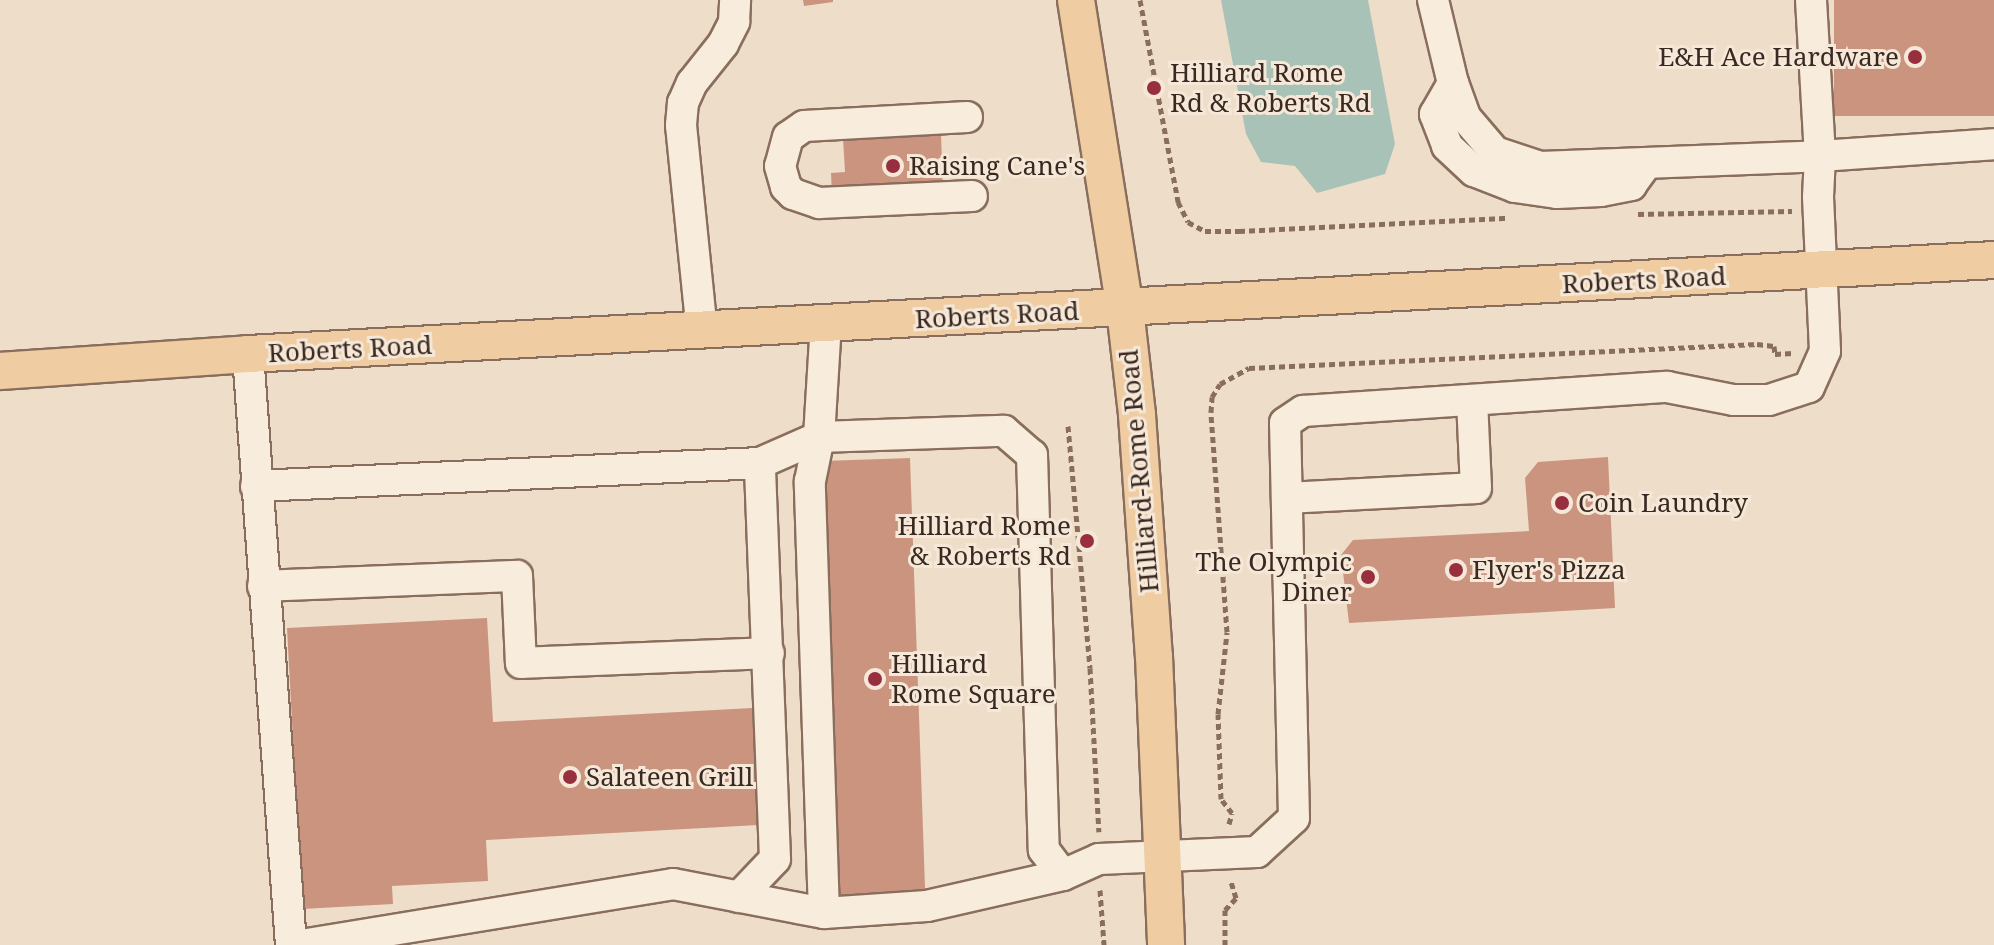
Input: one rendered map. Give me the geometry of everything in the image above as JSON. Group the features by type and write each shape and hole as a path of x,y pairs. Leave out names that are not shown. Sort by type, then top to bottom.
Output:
{"main road":[{"name":"Hilliard-Rome Road","path":"1081,5 1125,309 1153,641 1166,945"},
{"name":"Roberts Road","path":"0,371 248,354 702,332 1994,260"}],"lane":[{"path":"702,332 681,125 683,103 692,83 723,44 734,22 735,0"},
{"path":"1433,0 1453,83 1466,118 1495,152 1540,167 1820,156 1994,144"},
{"path":"301,945 673,884 824,913 927,906 1063,875 1099,859 1162,859 1257,852 1294,818 1285,423 1303,411 1667,387 1733,400 1769,400 1809,387 1825,351 1824,269 1818,197 1820,156 1811,0"},
{"path":"967,117 804,126 788,137 780,166 786,187 793,194 819,203 972,196"},
{"path":"824,913 810,481 819,437 826,324"},
{"path":"248,354 291,945"},
{"path":"1287,498 1476,488 1472,401"},
{"path":"256,486 760,463 819,437 1004,431 1032,455 1044,850 1063,875"},
{"path":"739,897 775,859 760,463"},
{"path":"263,586 517,576 521,663 769,653"}],"path":[{"path":"1140,0 1178,202 1188,222 1205,231 1239,231 1516,218"},
{"path":"1623,213 1697,215 1793,211"},
{"path":"1068,426 1090,668 1104,945"}],"shaded area":[{"path":"1221,0 1368,0 1395,144 1385,174 1317,193 1295,166 1261,162 1246,134"}],"building":[{"path":"803,0 833,0 833,2 804,6"},
{"name":"E&H Ace Hardware","path":"1834,0 1994,0 1994,116 1834,116"},
{"name":"Raising Cane's","path":"941,134 943,192 832,196 831,173 845,172 843,138"},
{"path":"1608,457 1615,608 1349,623 1341,555 1353,540 1529,531 1525,478 1538,462"},
{"name":"Hilliard Rome Square","path":"910,458 925,897 839,900 824,461"},
{"path":"487,618 493,722 752,708 758,825 486,840 488,881 392,886 393,904 302,909 287,628"}],"place":[{"name":"E&H Ace Hardware","path":"1915,57"},
{"name":"Hilliard Rome Rd & Roberts Rd","path":"1154,88"},
{"name":"Raising Cane's","path":"893,166"},
{"name":"Coin Laundry","path":"1562,503"},
{"name":"Hilliard Rome & Roberts Rd","path":"1087,541"},
{"name":"Flyer's Pizza","path":"1456,570"},
{"name":"The Olympic Diner","path":"1368,577"},
{"name":"Hilliard Rome Square","path":"875,679"},
{"name":"Salateen Grill","path":"570,777"}]}
